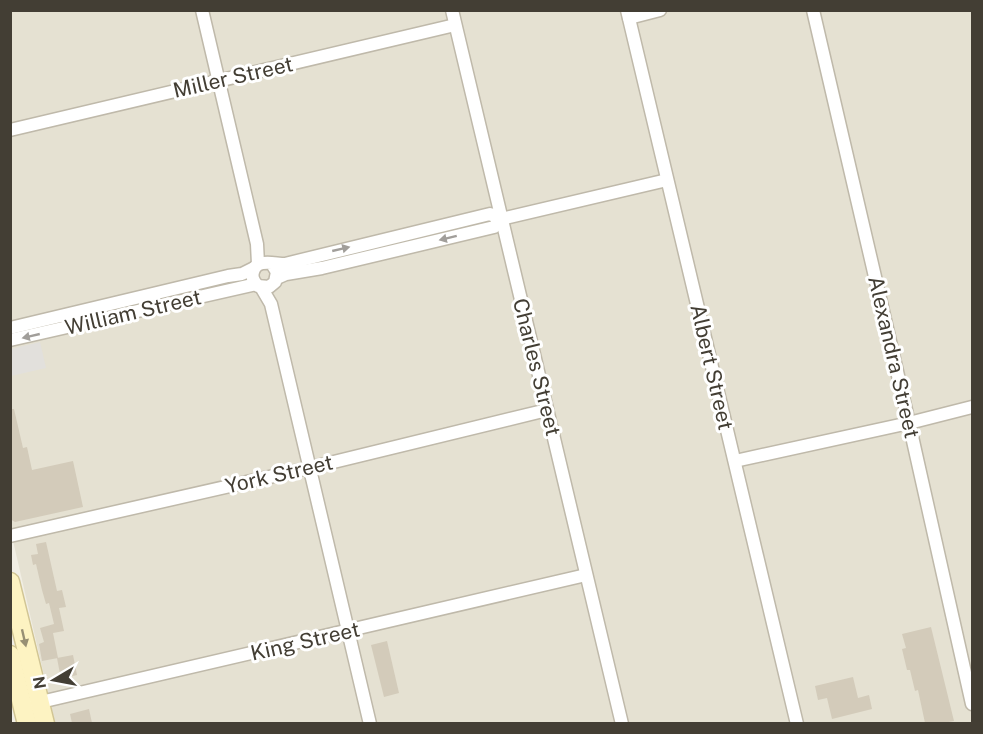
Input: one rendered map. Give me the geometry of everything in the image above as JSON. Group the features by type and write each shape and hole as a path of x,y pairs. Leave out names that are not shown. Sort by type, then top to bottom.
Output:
{"main road":[{"path":"10,582 30,711"},
{"path":"10,655 30,711 45,723"}],"street":[{"path":"202,10 263,265 277,272 267,283"},
{"name":"Charles Street","path":"452,10 622,723"},
{"path":"628,14 660,10"},
{"name":"Alexandra Street","path":"813,10 972,704"},
{"name":"Albert Street","path":"628,14 797,723"},
{"name":"Miller Street","path":"10,130 456,25"},
{"name":"William Street","path":"10,340 267,283 286,274 322,268 494,227 501,219 667,180"},
{"name":"William Street","path":"10,328 242,274 263,265 285,264 490,214 501,219"},
{"path":"263,265 252,276 267,283"},
{"path":"267,283 370,723"},
{"path":"735,461 972,407"},
{"name":"York Street","path":"10,536 309,468 547,410"},
{"name":"King Street","path":"30,711 348,631 586,575"}],"shaded area":[{"path":"10,11 972,11 972,723 55,723 11,532"},
{"path":"40,342 46,368 11,376 11,349"}],"building":[{"path":"10,409 14,409 23,448 27,447 32,470 73,461 83,507 15,522 10,519"},
{"path":"46,542 57,591 62,590 66,607 59,608 64,631 53,633 58,658 42,661 39,644 44,642 40,628 54,624 49,603 46,604 36,564 33,565 31,555 38,554 36,544"},
{"path":"931,627 954,721 925,723 918,690 915,691 910,670 907,670 902,649 906,648 902,634"},
{"path":"387,641 399,693 384,697 371,645"},
{"path":"73,655 77,675 61,679 57,658"},
{"path":"853,677 858,698 869,695 872,709 832,719 827,698 818,700 815,686"},
{"path":"89,709 92,723 72,723 70,714"}]}
